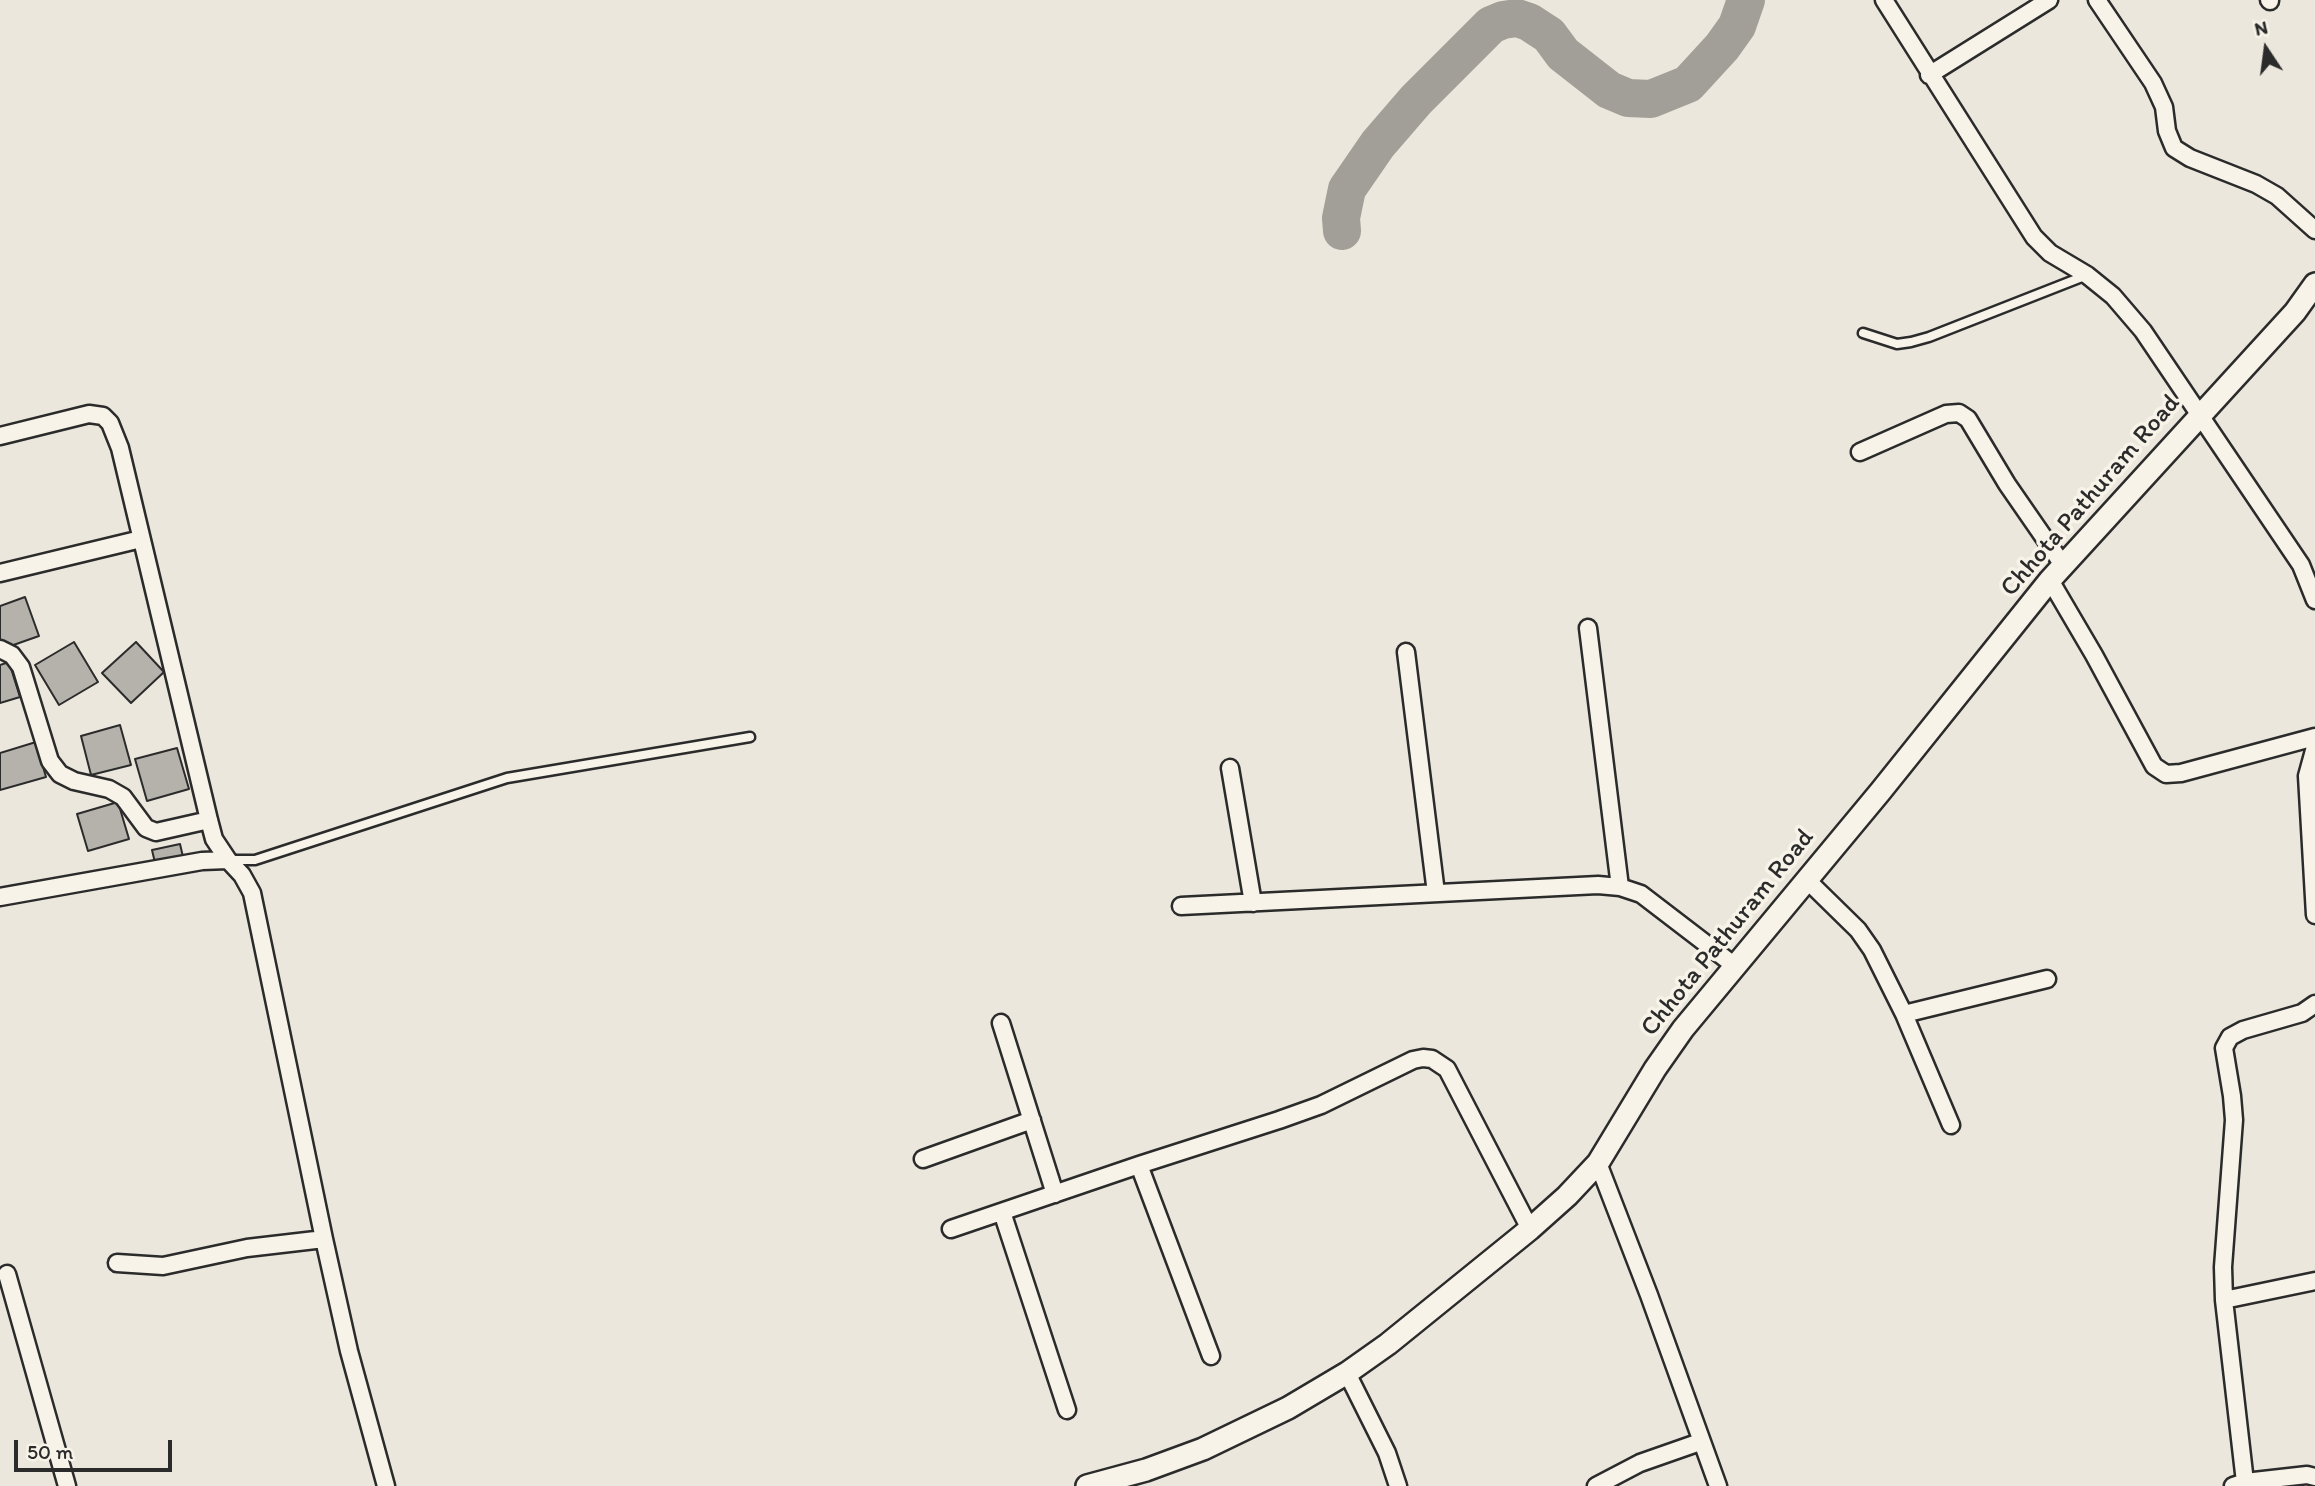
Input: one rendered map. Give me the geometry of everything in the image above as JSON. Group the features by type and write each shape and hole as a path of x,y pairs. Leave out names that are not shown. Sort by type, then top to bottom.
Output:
{"street":[{"path":"1884,0 2034,237 2050,253 2087,275 2113,296 2143,331 2301,565 2315,600"},
{"path":"1929,75 2049,0"},
{"path":"2097,0 2153,83 2164,107 2167,131 2174,148 2190,158 2256,184 2277,196 2315,230"},
{"name":"Chhota Pathuram Road","path":"1087,1486 1146,1470 1203,1449 1288,1408 1347,1373 1388,1344 1567,1196 1598,1163 1655,1069 1683,1029 2057,573 2295,312 2315,284"},
{"path":"1860,452 1946,414 1959,413 1968,419 2057,573 2094,655 2154,766 2166,774 2181,773 2315,737"},
{"path":"0,436 89,414 103,416 110,423 120,448 214,839 242,875 252,893 349,1350 386,1486"},
{"path":"0,573 141,539"},
{"path":"1588,628 1620,887"},
{"path":"0,649 12,655 21,667 50,761 60,774 74,781 116,793 146,828 156,832 209,820"},
{"path":"1406,652 1436,893"},
{"path":"2315,747 2307,776 2315,915"},
{"path":"1230,768 1253,903"},
{"path":"0,897 202,861 228,860"},
{"path":"1807,880 1858,930 1872,950 1904,1014 1951,1125"},
{"path":"1181,906 1598,885 1620,887 1641,894 1735,966"},
{"path":"1904,1014 2047,979"},
{"path":"2315,1004 2302,1013 2243,1030 2230,1037 2224,1048 2234,1120 2224,1300 2239,1484 2307,1475 2315,1477"},
{"path":"1001,1023 1055,1194"},
{"path":"951,1229 1321,1105 1413,1060 1432,1059 1447,1069 1530,1229"},
{"path":"923,1159 1032,1120"},
{"path":"1598,1163 1718,1486"},
{"path":"1139,1165 1211,1356"},
{"path":"1002,1212 1067,1410"},
{"path":"117,1262 163,1266 247,1248 324,1239"},
{"path":"7,1274 67,1486"},
{"path":"2224,1300 2315,1280"},
{"path":"1347,1373 1387,1453 1398,1486"},
{"path":"1596,1486 1640,1463 1700,1442"}],"lane":[{"path":"1863,333 1897,344 1911,342 2087,275"},
{"path":"228,860 255,860 507,778 750,737"}],"building":[{"path":"25,597 39,636 2,649 0,606"},
{"path":"74,642 98,682 59,705 35,665"},
{"path":"136,642 164,672 131,703 102,673"},
{"path":"9,662 20,697 0,703 0,665"},
{"path":"120,725 131,765 91,775 81,736"},
{"path":"36,742 46,777 0,790 0,753"},
{"path":"177,748 189,789 147,801 135,759"},
{"path":"118,802 129,839 88,851 77,814"},
{"path":"180,844 184,861 156,867 152,850"}],"waterway":[{"path":"1342,231 1341,218 1347,189 1378,144 1416,100 1491,25 1517,18 1529,22 1549,35 1563,54 1609,90 1628,98 1651,99 1688,84 1737,26 1746,0"}]}
